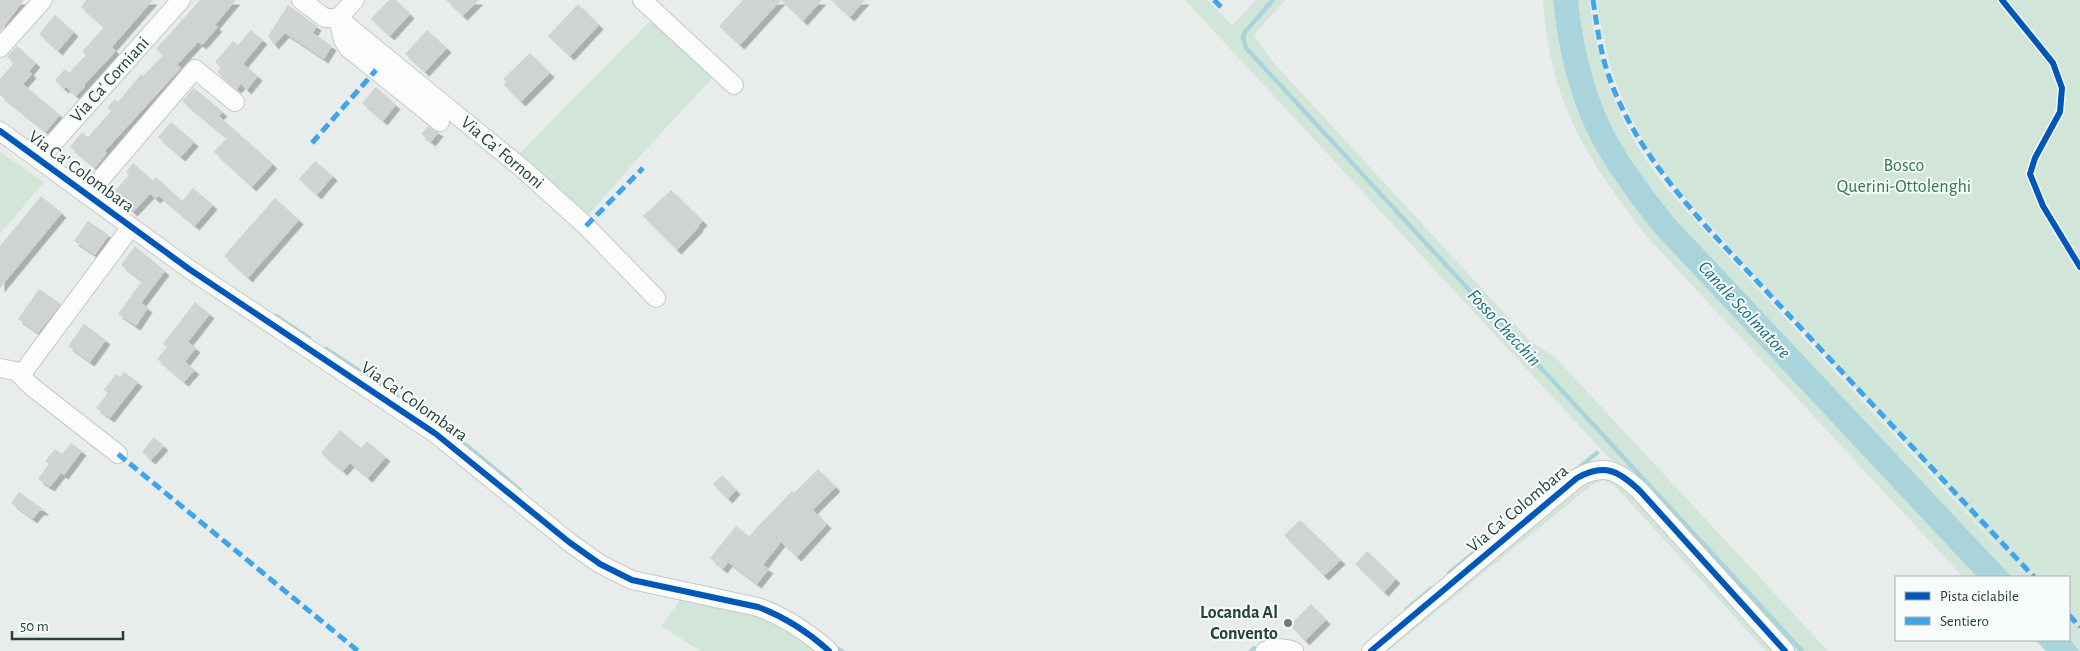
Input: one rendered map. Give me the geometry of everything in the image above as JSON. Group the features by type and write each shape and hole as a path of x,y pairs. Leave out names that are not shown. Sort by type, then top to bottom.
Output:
{"street":[{"path":"0,48 43,0"},
{"name":"Via Ca' Corniani","path":"39,159 180,0"},
{"name":"Via Ca' Fornoni","path":"301,0 325,18 338,18 523,169 586,226 656,298"},
{"path":"338,18 355,0"},
{"path":"642,0 734,85"},
{"name":"Via Ca' Fornoni","path":"338,18 343,40 348,48 440,122"},
{"path":"87,195 196,69 235,102"},
{"name":"Via Ca' Colombara","path":"0,131 222,292 436,434 569,542 600,564 632,580 758,607 772,612 798,627 829,651"},
{"name":"Via Ca' Colombara","path":"21,375 131,227"},
{"path":"0,368 12,370 21,375 31,386 118,454"},
{"name":"Via Ca' Colombara","path":"1371,651 1577,478 1588,472 1600,469 1620,474 1640,490 1785,651"},
{"path":"1265,651 1270,648 1294,651"}],"green space":[{"path":"1185,0 1208,0 1232,25 1256,0 1285,0 1254,35 1273,62 1531,342 1555,357 1828,651 1796,651 1629,471 1607,456"},
{"path":"1543,0 1553,0 1562,58 1580,116 1597,151 1610,172 1655,233 1976,576 1962,576 1649,239 1605,179 1577,132 1563,101 1551,59"},
{"name":"Bosco Querini-Ottolenghi","path":"1578,0 1589,0 1597,44 1609,86 1626,126 1649,164 1708,235 2024,575 1674,185 1653,155 1625,105 1607,53 1597,0 2080,0 2080,650 2070,639 2070,576 2011,576 1673,217 1644,179 1610,123 1591,71 1583,36"},
{"path":"651,20 713,77 587,217 517,156"},
{"path":"0,152 44,182 0,234"},
{"path":"1614,476 1779,651 1766,651 1616,487 1604,480 1593,484 1388,651 1378,651 1580,481"},
{"path":"683,596 756,613 823,651 701,651 661,626"}],"water":[{"name":"Canale Scolmatore","path":"1553,0 1578,0 1583,36 1591,71 1610,123 1644,179 1673,217 2011,576 1976,576 1655,233 1604,162 1588,134 1567,78"},
{"path":"2070,639 2080,651 2046,651 2036,641 2070,641"}],"building":[{"path":"0,0 24,0 0,32"},
{"path":"86,0 153,0 112,47 116,51 76,96 66,87 64,89 55,80 65,69 69,73 86,55 82,52 104,27 81,7"},
{"path":"200,0 236,0 215,25 218,27 202,45 198,42 177,65 181,68 105,151 107,153 95,168 70,147 82,132 88,137 111,111 107,108 115,99 118,102 141,74 143,76 163,55 156,49"},
{"path":"389,0 396,0 410,14 390,36 371,19"},
{"path":"446,0 479,0 463,16"},
{"path":"743,0 781,0 740,45 719,26"},
{"path":"781,0 822,0 803,21"},
{"path":"831,0 865,0 850,17"},
{"path":"578,4 599,25 570,56 548,36"},
{"path":"288,5 317,26 313,33 332,46 324,59 285,33 274,45 268,36"},
{"path":"55,15 74,32 58,51 39,34"},
{"path":"251,30 263,40 243,64 258,76 247,90 241,84 237,89 217,72 221,68 215,62 233,41 238,45"},
{"path":"427,30 447,48 425,72 405,54"},
{"path":"17,46 36,63 29,71 32,74 23,84 60,115 46,132 0,95 0,79 14,63 7,57"},
{"path":"530,53 550,73 521,102 504,85 506,82 503,79"},
{"path":"376,87 396,105 383,121 362,103"},
{"path":"194,88 223,112 219,116 273,164 252,187 214,152 227,138 182,101"},
{"path":"171,122 194,142 181,157 158,137"},
{"path":"428,126 439,132 431,142 421,134"},
{"path":"315,161 333,176 317,195 299,179"},
{"path":"133,163 153,181 156,177 182,201 193,188 213,205 195,226 159,196 156,199 150,194 133,212 113,193 129,175 126,172"},
{"path":"671,190 703,221 677,250 643,216"},
{"path":"41,196 62,213 0,288 0,246"},
{"path":"275,198 299,220 248,278 224,256"},
{"path":"88,221 109,235 95,255 74,241"},
{"path":"135,246 165,271 141,303 148,308 136,326 118,314 142,281 121,265"},
{"path":"39,289 61,304 38,333 18,319"},
{"path":"195,302 210,314 188,342 196,348 185,362 195,370 184,382 157,359 167,347 163,344"},
{"path":"84,324 106,340 90,362 68,346"},
{"path":"124,372 138,382 110,418 96,408 108,393 104,390 116,374 120,377"},
{"path":"340,430 361,448 367,441 386,457 368,478 350,463 343,471 321,453"},
{"path":"154,437 164,446 151,460 142,452"},
{"path":"71,443 82,451 64,475 61,473 50,487 38,479 49,464 45,461 55,449 62,454"},
{"path":"818,469 836,487 813,510 827,524 797,557 781,542 763,565 769,569 757,584 728,562 723,569 710,558 736,526 749,536 792,491 794,493"},
{"path":"722,475 736,490 728,499 713,484"},
{"path":"19,492 45,511 39,511 33,519 11,503"},
{"path":"1300,520 1341,560 1324,576 1284,535"},
{"path":"1367,551 1396,579 1384,592 1355,564"},
{"path":"1311,604 1326,620 1305,641 1290,625"}],"waterway":[{"name":"Fosso Checchin","path":"1273,0 1245,32 1243,38 1246,48 1802,651"},
{"path":"276,316 309,338"},
{"path":"326,349 397,396"},
{"path":"413,407 467,446 520,490"},
{"path":"1576,470 1597,453"},
{"path":"1449,573 1475,552"},
{"path":"1407,609 1431,589"},
{"path":"1251,651 1254,648"},
{"path":"838,649 842,651"}],"marked path":[{"path":"1214,0 1221,7"},
{"path":"1593,0 1602,53 1612,85 1634,131 1662,173 1711,232 2033,576"},
{"path":"312,143 376,70"},
{"path":"586,226 643,168"},
{"path":"118,454 358,651"},
{"path":"2070,616 2080,627"}],"cycle path":[{"path":"2002,0 2053,63 2062,88 2060,112 2035,158 2030,174 2043,206 2080,267"},
{"path":"0,131 189,269 436,434 569,542 600,564 632,580 758,607 778,615 796,626 829,651"},
{"path":"1371,651 1577,478 1587,473 1603,470 1618,474 1640,491 1785,651"}],"place":[{"name":"Locanda Al Convento","path":"1288,623"}]}
